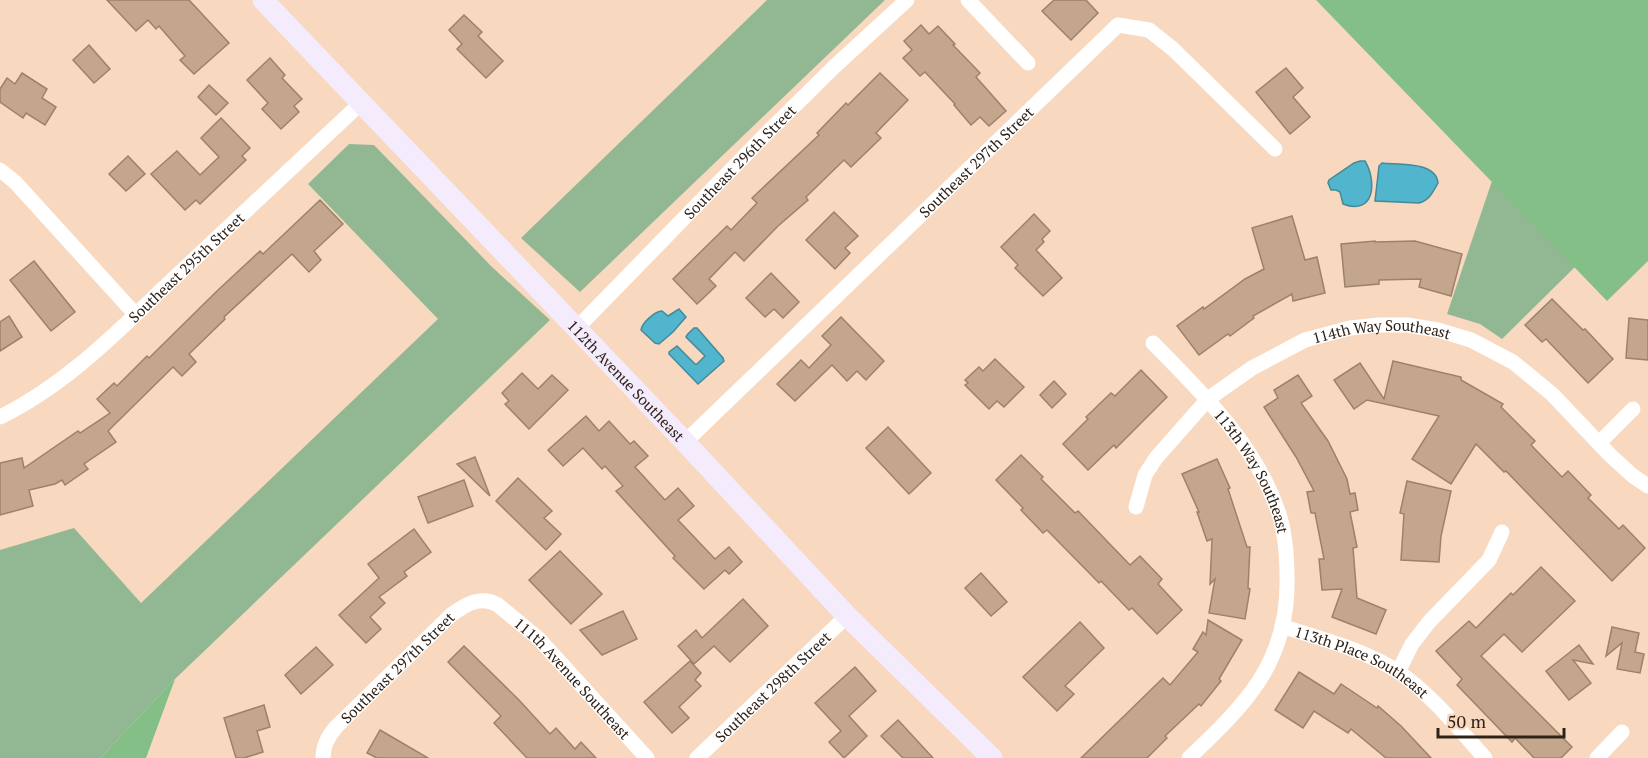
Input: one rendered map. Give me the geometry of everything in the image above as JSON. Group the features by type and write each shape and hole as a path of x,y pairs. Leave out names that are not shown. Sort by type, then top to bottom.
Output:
{"street":[{"name":"112th Avenue Southeast","path":"263,0 685,442 847,616 992,758"},
{"name":"Southeast 296th Street","path":"576,329 768,132 907,0"},
{"path":"968,0 1028,63"},
{"name":"Southeast 297th Street","path":"685,442 1119,25 1149,30 1173,49 1275,149"},
{"name":"Southeast 295th Street","path":"0,417 24,405 68,375 361,103"},
{"path":"0,170 15,182 135,314"},
{"name":"114th Way Southeast","path":"1136,507 1145,475 1156,458 1209,399 1252,368 1305,340 1350,328 1379,325 1407,325 1438,330 1471,340 1513,362 1552,394 1633,476 1648,486"},
{"name":"113th Way Southeast","path":"1153,343 1209,399 1250,455 1279,514 1284,540 1287,593 1279,639 1259,681 1225,724 1189,758"},
{"path":"1599,443 1633,409"},
{"path":"1398,672 1412,644 1489,560 1502,532"},
{"name":"Southeast 297th Street","path":"323,758 328,736 336,727 451,615 471,603 482,600 493,602"},
{"name":"111th Avenue Southeast","path":"493,602 539,639 647,758"},
{"name":"Southeast 298th Street","path":"697,758 847,616"},
{"name":"113th Place Southeast","path":"1282,626 1375,659 1398,672 1437,705 1485,758"},
{"path":"1597,758 1622,732"}],"green space":[{"path":"767,0 885,0 580,292 521,238"},
{"path":"1316,0 1648,0 1648,261 1607,301"},
{"path":"349,144 374,145 492,267 550,320 175,679 100,758 0,758 0,550 74,528 141,603 438,319 308,184"},
{"path":"1492,181 1575,267 1502,339 1480,324 1447,314"},
{"path":"175,679 146,758 100,758"}],"water":[{"path":"1360,161 1365,161 1369,169 1372,187 1370,194 1362,205 1343,204 1340,192 1331,190 1329,180"},
{"path":"1382,163 1406,164 1424,168 1436,176 1438,183 1428,198 1419,203 1375,201 1379,166"},
{"path":"679,309 686,317 659,344 641,330 646,321 656,313 662,311 668,316"},
{"path":"694,328 697,328 724,361 698,384 669,354 677,346 695,364 705,356 686,337"}],"building":[{"path":"107,0 189,0 229,43 194,74 180,60 185,56 159,26 156,29 148,20 136,31"},
{"path":"1054,0 1086,0 1098,13 1071,40 1042,11"},
{"path":"464,15 482,32 478,36 503,61 486,78 457,49 462,44 449,30"},
{"path":"921,25 929,34 938,26 980,73 976,77 1006,111 989,126 980,117 971,125 925,72 920,76 903,58 912,50 904,41"},
{"path":"89,45 110,69 94,83 73,60"},
{"path":"270,58 285,75 282,78 302,99 294,106 299,112 281,129 262,109 268,103 247,80"},
{"path":"1286,68 1303,88 1293,97 1310,117 1290,134 1256,92"},
{"path":"22,73 47,89 42,98 56,107 45,125 26,113 23,118 0,102 0,89 7,78 15,84"},
{"path":"880,73 908,100 876,133 881,138 851,167 844,160 806,197 808,200 778,226 744,261 735,252 709,279 716,286 697,304 673,279 727,226 731,230 757,203 752,198 819,135 817,133 846,103 848,105"},
{"path":"209,85 228,103 216,115 198,97"},
{"path":"221,118 250,148 242,156 246,160 200,204 196,200 185,210 151,174 177,151 200,175 219,157 201,138"},
{"path":"128,156 145,174 126,191 109,174"},
{"path":"320,200 343,224 314,251 321,260 309,272 292,254 224,317 225,319 189,354 196,362 182,376 173,367 108,431 116,442 84,464 88,469 65,485 62,480 29,490 33,506 0,515 0,463 22,458 24,468 78,431 80,433 110,413 97,399 114,383 117,386 147,356 149,358 260,251 263,254"},
{"path":"834,212 858,236 845,248 850,253 835,269 806,240"},
{"path":"1034,214 1050,231 1036,250 1062,278 1043,296 1015,268 1018,265 1001,247"},
{"path":"1292,216 1305,260 1317,257 1325,293 1293,301 1292,294 1253,316 1254,318 1230,336 1228,334 1199,355 1177,326 1245,279 1264,269 1252,228"},
{"path":"1415,241 1462,254 1451,296 1419,287 1421,279 1379,280 1379,284 1345,287 1341,244"},
{"path":"34,261 75,312 51,331 10,280"},
{"path":"771,273 799,302 783,318 774,309 765,317 746,298"},
{"path":"1552,299 1613,359 1588,383 1546,339 1542,342 1525,325"},
{"path":"9,316 22,337 0,351 0,322"},
{"path":"841,317 884,361 866,380 857,371 847,381 832,365 795,401 777,384 801,360 809,368 831,345 822,336"},
{"path":"1629,318 1648,320 1648,360 1626,358"},
{"path":"995,359 1024,387 1004,407 997,401 989,409 965,385 968,383 965,380 979,367 983,371"},
{"path":"1393,361 1461,377 1461,380 1503,404 1501,407 1535,441 1531,445 1562,477 1568,471 1591,495 1588,498 1619,529 1623,525 1645,548 1612,581 1506,471 1504,472 1476,444 1451,484 1412,459 1439,416 1367,400 1354,409 1334,380 1360,363 1384,399"},
{"path":"1141,370 1167,397 1116,448 1114,445 1088,470 1063,444 1111,393 1115,396"},
{"path":"522,373 538,389 552,375 568,390 529,429 505,404 509,401 502,393"},
{"path":"1298,375 1312,396 1301,403 1328,441 1347,479 1350,494 1355,493 1358,510 1350,512 1357,547 1353,548 1357,598 1386,610 1376,634 1332,617 1342,589 1322,590 1319,559 1324,559 1315,513 1311,513 1307,492 1314,491 1296,457 1264,407 1278,398 1274,390"},
{"path":"1054,381 1066,394 1052,408 1040,395"},
{"path":"586,416 599,431 609,421 630,444 634,441 648,456 635,467 665,500 678,488 694,506 678,520 715,559 729,547 742,562 729,574 725,570 704,589 673,558 675,556 616,491 623,486 605,466 602,469 583,448 563,466 548,450"},
{"path":"888,427 931,473 909,494 866,448"},
{"path":"1021,455 1043,477 1041,479 1075,513 1078,511 1130,565 1140,556 1162,579 1158,584 1182,610 1157,634 1132,608 1129,610 1101,581 1099,583 1047,530 1043,533 996,480"},
{"path":"475,457 490,496 457,464"},
{"path":"1217,459 1230,488 1228,489 1247,547 1250,547 1248,588 1250,589 1245,619 1209,613 1215,579 1210,584 1212,539 1207,541 1197,512 1199,512 1182,474"},
{"path":"518,478 552,511 544,518 561,534 546,550 496,501"},
{"path":"464,480 473,506 428,523 418,497"},
{"path":"1407,481 1451,491 1441,536 1439,562 1401,560 1404,514 1400,513"},
{"path":"414,529 431,552 404,572 407,576 379,597 385,603 370,617 381,629 366,643 339,615 379,578 368,564"},
{"path":"560,551 602,594 571,624 529,580"},
{"path":"1541,567 1575,601 1522,652 1504,634 1481,656 1572,747 1561,758 1534,758 1515,738 1512,742 1457,685 1462,679 1436,651 1469,621 1476,628"},
{"path":"981,573 1007,602 991,616 965,588"},
{"path":"743,599 768,626 730,662 714,646 694,664 678,646 696,630 702,638"},
{"path":"623,611 637,639 602,655 580,630"},
{"path":"1208,620 1242,640 1219,679 1221,681 1201,706 1199,704 1165,736 1167,738 1147,758 1081,758 1163,678 1170,685 1198,652 1193,649 1203,632 1206,635"},
{"path":"1080,622 1104,648 1065,686 1074,694 1057,711 1023,677"},
{"path":"1612,627 1639,633 1635,652 1644,654 1640,673 1617,669 1622,643 1606,656"},
{"path":"1579,645 1593,664 1573,660 1591,683 1569,700 1546,671"},
{"path":"464,646 550,734 556,728 575,749 581,742 596,758 527,758 494,723 501,716 448,662"},
{"path":"316,647 333,665 301,694 285,675"},
{"path":"690,661 701,673 695,680 701,686 679,707 689,718 672,733 644,702"},
{"path":"855,667 876,691 849,716 867,736 844,758 829,742 841,731 815,703"},
{"path":"1299,672 1334,694 1341,684 1377,708 1378,706 1401,726 1431,758 1386,758 1351,729 1348,733 1314,711 1303,728 1275,710"},
{"path":"264,705 270,727 257,731 263,752 236,758 224,718"},
{"path":"898,720 933,758 903,758 881,736"},
{"path":"380,730 428,758 377,758 367,753"}]}
